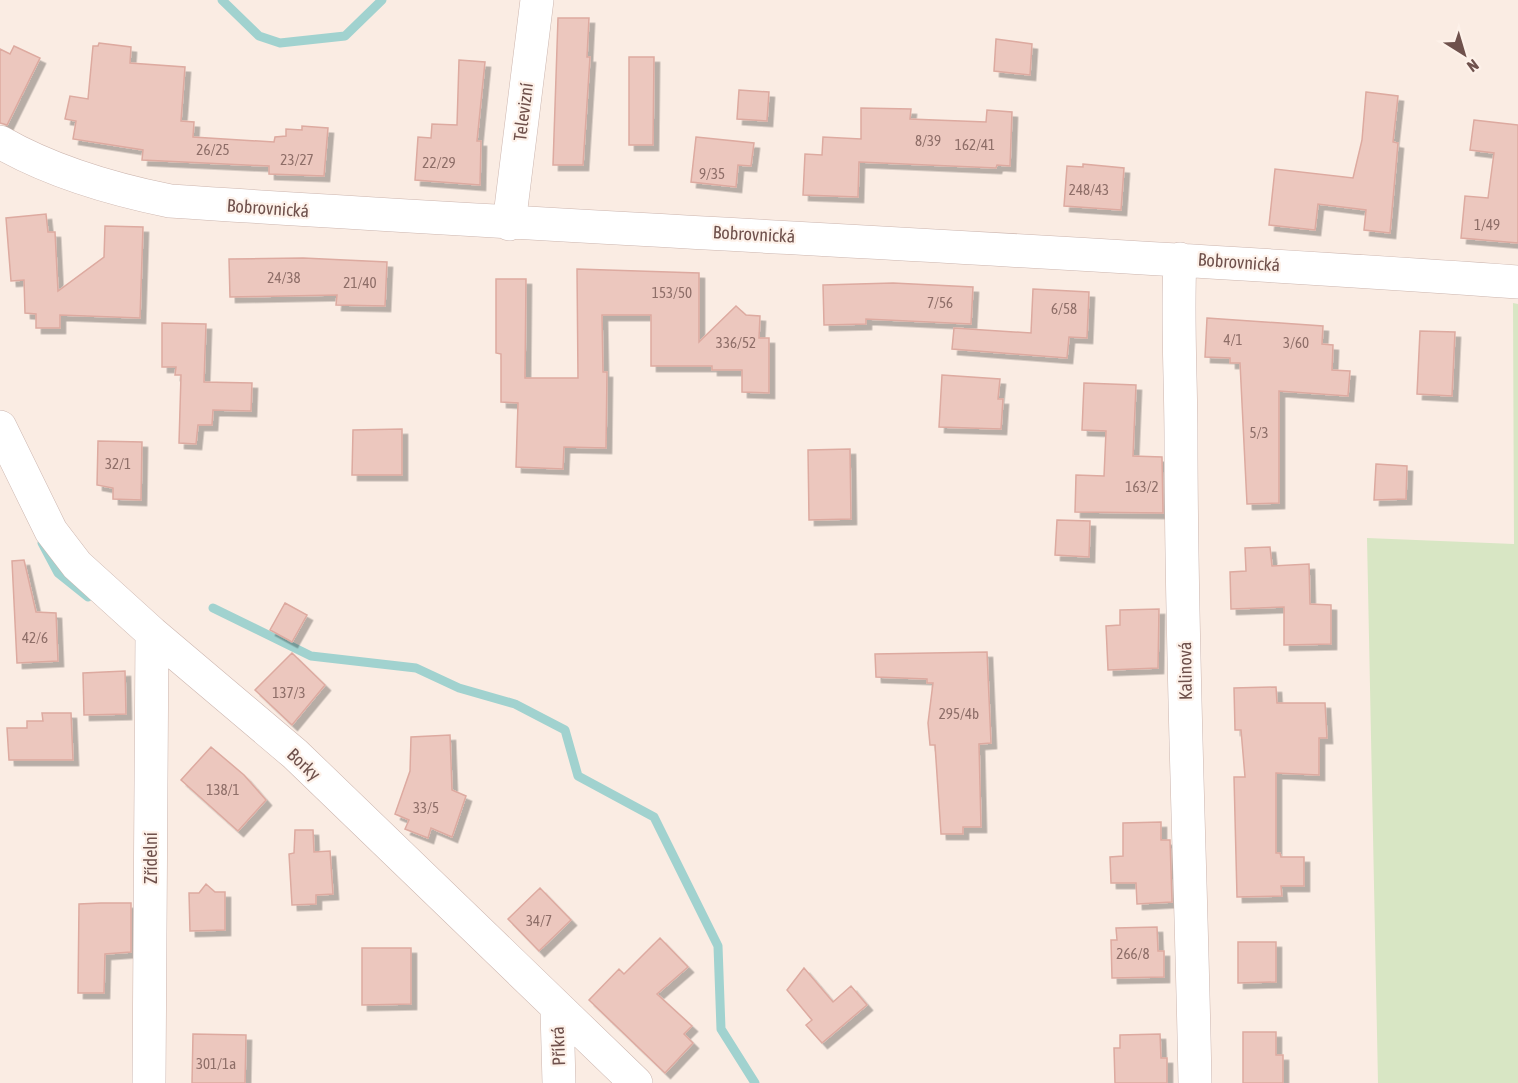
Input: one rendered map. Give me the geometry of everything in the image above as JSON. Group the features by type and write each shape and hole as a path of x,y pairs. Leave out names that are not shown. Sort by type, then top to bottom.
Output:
{"street":[{"name":"Televizní","path":"510,224 537,0"},
{"name":"Bobrovnická","path":"0,142 51,167 129,193 170,201 510,224 671,229 1180,259 1518,282"},
{"name":"Kalinová","path":"1180,259 1177,311 1181,344 1181,519 1195,1083"},
{"name":"Borky","path":"0,427 51,531 77,565 152,633 295,754 557,1010 636,1083"},
{"name":"Zřídelní","path":"149,1083 152,633"},
{"name":"Příkrá","path":"557,1010 559,1083"}],"green space":[{"path":"1513,303 1518,304 1518,1083 1378,1083 1367,538 1514,544"}],"building":[{"path":"558,18 589,18 587,57 590,57 583,165 553,165"},
{"path":"996,39 1032,44 1030,75 994,71"},
{"path":"99,43 131,47 130,63 185,67 181,121 194,122 193,137 274,142 275,137 286,136 286,129 302,130 302,126 328,128 324,176 269,174 269,166 142,160 143,150 73,139 76,121 65,119 70,96 88,99 93,46 98,46"},
{"path":"14,46 40,58 7,125 0,123 0,49 10,54"},
{"path":"629,57 654,57 653,145 629,145"},
{"path":"459,60 485,62 477,141 481,141 480,185 415,180 418,137 431,138 432,124 457,125"},
{"path":"739,90 769,92 767,121 737,119"},
{"path":"1366,92 1398,96 1393,142 1398,143 1390,233 1364,230 1366,210 1318,204 1315,230 1269,225 1275,169 1353,178 1362,140"},
{"path":"861,108 911,109 910,119 986,122 987,110 1012,112 1010,166 997,165 996,168 859,162 858,197 803,195 805,154 822,155 823,137 861,139"},
{"path":"1474,120 1518,125 1518,243 1461,238 1465,196 1488,198 1494,153 1470,150"},
{"path":"696,137 754,143 751,166 738,165 736,187 691,182"},
{"path":"1083,164 1124,168 1121,210 1064,206 1067,166 1083,167"},
{"path":"46,214 48,232 55,232 58,291 104,257 105,226 143,227 140,318 60,315 60,328 36,328 36,314 25,313 24,280 11,281 6,218"},
{"path":"303,258 387,262 385,306 336,305 337,295 230,297 229,259"},
{"path":"577,269 699,273 699,342 736,306 746,315 760,316 759,338 769,338 769,393 742,392 742,370 712,370 712,366 651,366 651,315 602,315 603,372 607,372 606,448 564,447 563,469 516,467 518,403 501,402 501,354 496,353 496,279 526,279 525,378 578,378"},
{"path":"893,283 973,287 971,324 866,319 866,324 824,325 823,285"},
{"path":"1033,289 1089,292 1087,338 1069,337 1067,358 952,349 954,328 1031,333"},
{"path":"1207,318 1323,326 1322,344 1333,345 1332,370 1350,371 1348,396 1279,391 1279,503 1247,504 1240,363 1230,363 1230,358 1205,357"},
{"path":"162,323 206,324 204,382 252,383 251,411 213,410 212,425 198,425 196,444 179,443 181,375 175,375 176,367 162,367"},
{"path":"1420,331 1455,332 1452,396 1417,394"},
{"path":"942,375 1000,379 998,399 1003,399 1001,429 939,427"},
{"path":"1084,383 1136,385 1133,456 1162,457 1163,513 1075,512 1076,475 1104,476 1106,431 1082,430"},
{"path":"402,429 402,475 352,475 353,430"},
{"path":"98,441 142,442 141,500 113,499 113,488 97,485"},
{"path":"850,449 851,519 809,520 808,450"},
{"path":"1376,464 1407,466 1406,499 1374,500"},
{"path":"1057,520 1090,521 1089,557 1055,555"},
{"path":"1270,547 1272,566 1309,564 1310,604 1331,605 1331,644 1284,645 1284,607 1231,609 1230,572 1246,571 1245,548"},
{"path":"24,560 36,612 56,613 58,661 17,663 12,561"},
{"path":"285,603 307,615 292,642 270,630"},
{"path":"1159,609 1158,668 1108,670 1106,626 1120,625 1120,610"},
{"path":"987,652 991,743 979,744 981,827 963,827 963,834 941,834 935,745 930,745 928,723 933,683 927,683 927,679 876,677 875,654"},
{"path":"292,653 325,685 292,725 255,690"},
{"path":"125,671 126,714 84,715 83,673"},
{"path":"1276,687 1277,703 1325,703 1327,738 1319,738 1319,775 1276,773 1276,853 1280,853 1281,857 1304,857 1304,886 1281,886 1282,896 1237,897 1234,777 1245,777 1241,730 1235,730 1234,688"},
{"path":"42,713 71,713 73,760 9,760 7,728 27,728 27,721 43,721"},
{"path":"450,735 452,790 466,796 452,837 431,828 428,838 405,829 409,820 395,814 410,771 411,737"},
{"path":"211,747 244,775 266,800 238,831 181,780"},
{"path":"1161,822 1161,840 1170,840 1172,902 1137,904 1136,883 1111,883 1110,857 1123,856 1123,823"},
{"path":"295,830 313,830 314,852 330,851 333,894 316,895 316,904 292,905 289,854 294,853"},
{"path":"206,884 215,892 225,892 225,930 190,931 189,893 199,893"},
{"path":"540,888 571,920 539,951 508,919"},
{"path":"131,903 131,952 105,954 104,993 78,993 79,904"},
{"path":"1157,927 1158,951 1164,951 1164,977 1112,978 1111,940 1117,940 1116,928"},
{"path":"660,938 688,967 657,994 692,1026 684,1034 693,1043 665,1073 589,1000 619,969 624,974"},
{"path":"1238,942 1276,942 1276,982 1238,983"},
{"path":"362,948 411,948 411,1004 362,1005"},
{"path":"804,968 833,1002 851,986 867,1005 822,1043 806,1025 812,1020 787,990"},
{"path":"1243,1032 1276,1032 1276,1055 1283,1055 1283,1083 1243,1083"},
{"path":"193,1034 246,1035 245,1083 192,1083"},
{"path":"1160,1034 1161,1058 1167,1058 1167,1083 1115,1083 1114,1048 1120,1048 1120,1035"}],"waterway":[{"path":"222,0 259,36 280,43 345,36 382,0"},
{"path":"42,543 58,573 88,597"},
{"path":"213,608 311,656 416,668 459,688 515,704 565,730 578,776 654,817 718,946 721,1029 755,1083"}]}
